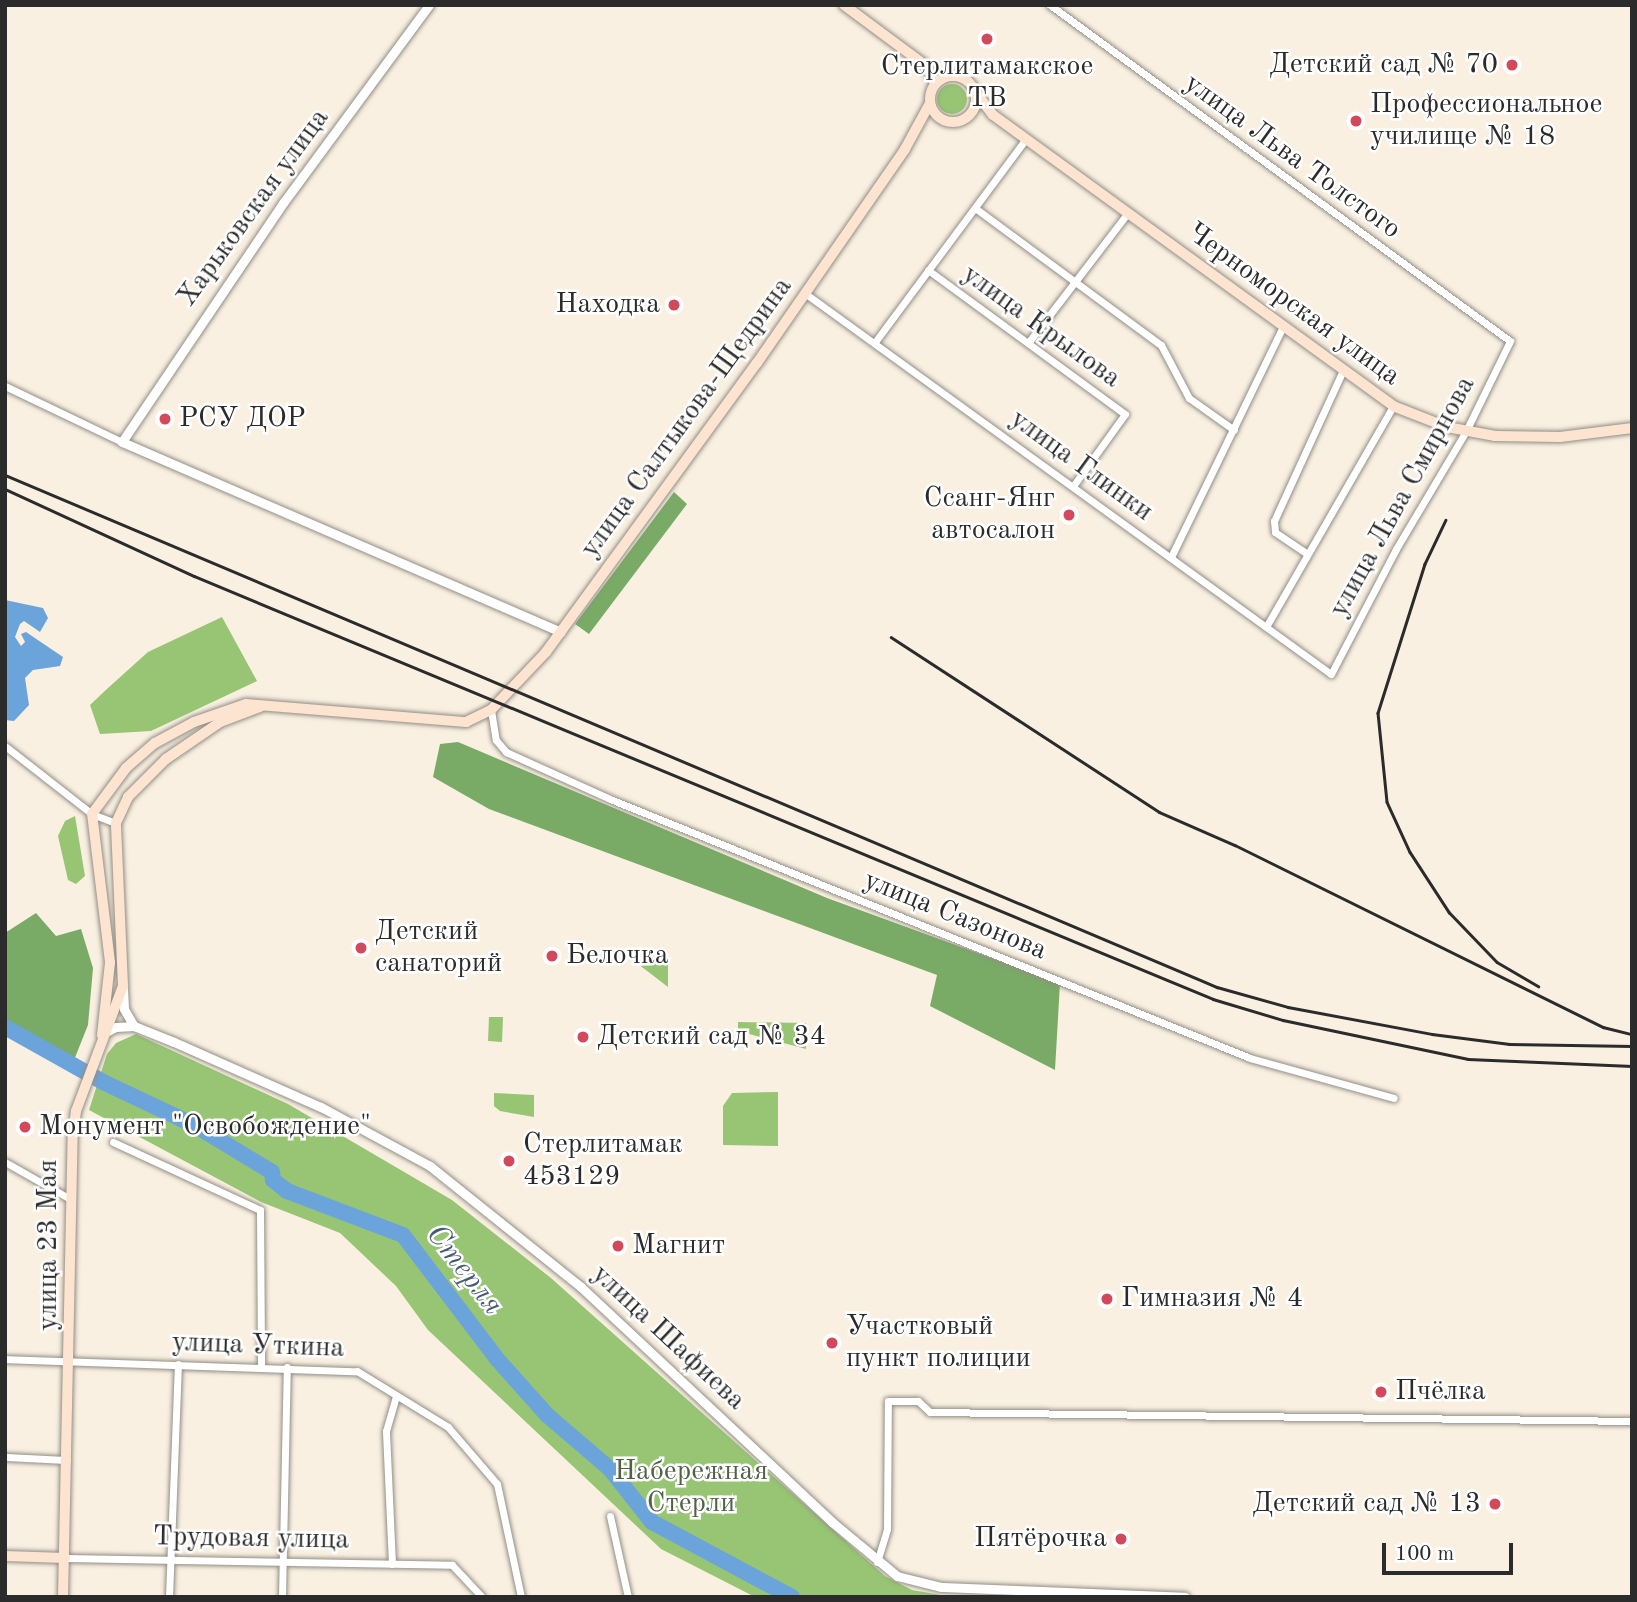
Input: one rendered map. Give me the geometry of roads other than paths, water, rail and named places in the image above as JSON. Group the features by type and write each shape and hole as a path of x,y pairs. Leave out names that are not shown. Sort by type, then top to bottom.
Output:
{"main road":[{"path":"844,5 926,66 957,76 974,90 976,105 968,117"},
{"path":"926,66 935,83 929,104 941,120"},
{"path":"935,83 957,76"},
{"name":"Черноморская улица","path":"974,90 993,115 1393,406 1466,431 1534,438 1632,428"},
{"name":"улица Салтыкова-Щедрина","path":"270,704 466,722 491,710 561,632 806,295 919,127 929,104"},
{"path":"919,127 941,120 955,123 968,117 993,115"},
{"path":"102,1035 110,962 92,814 126,768 155,743 230,707 270,704"},
{"path":"102,1035 123,986 123,959 115,886 116,823 128,797 166,759 220,722 270,704"},
{"name":"улица 23 Мая","path":"64,1597 76,1111 102,1035"},
{"name":"Трудовая улица","path":"5,1556 65,1558"}],"street":[{"name":"Харьковская улица","path":"122,442 260,236 429,5"},
{"name":"улица Льва Толстого","path":"1050,5 1510,341"},
{"path":"875,342 1026,139"},
{"path":"975,208 1161,345 1189,397 1234,430"},
{"path":"1028,343 1127,214"},
{"name":"улица Крылова","path":"928,270 1125,414 1073,486"},
{"name":"улица Глинки","path":"806,295 875,342 1331,674"},
{"path":"1171,557 1283,326"},
{"name":"улица Льва Смирнова","path":"1331,674 1396,549 1466,431 1510,341"},
{"path":"1306,553 1275,532 1274,521 1324,404 1343,370"},
{"path":"5,386 122,442 561,632"},
{"path":"1266,626 1393,406"},
{"name":"улица Сазонова","path":"491,710 496,740 506,752 610,799 1250,1058 1394,1098"},
{"path":"5,746 92,814 116,823"},
{"path":"110,962 123,959"},
{"path":"102,1035 116,1027 134,1026 124,1009 123,986"},
{"name":"улица Шафиева","path":"134,1026 321,1107 430,1166 580,1287 877,1562 914,1582 941,1587 1185,1597"},
{"path":"113,1142 260,1210 261,1365"},
{"path":"5,1162 72,1200"},
{"name":"улица Уткина","path":"5,1359 261,1365 357,1371 448,1427 497,1484 521,1597"},
{"path":"169,1597 178,1364"},
{"path":"282,1597 287,1367"},
{"path":"391,1564 386,1431 396,1395"},
{"path":"877,1562 887,1529 888,1401 918,1401 930,1412 1632,1421"},
{"path":"5,1457 67,1460"},
{"path":"610,1516 628,1597"},
{"name":"Трудовая улица","path":"65,1558 452,1565 482,1597"}],"water":[{"path":"5,600 43,608 48,618 40,632 24,621 20,624 15,637 21,646 25,642 21,634 26,632 63,657 60,666 33,670 25,678 29,705 14,721 5,720"}],"waterway":[{"name":"Стерля","path":"5,1027 103,1082 196,1126 272,1172 273,1180 287,1191 403,1235 497,1359 547,1415 610,1469 652,1522 792,1597"}],"railway":[{"path":"5,475 1217,987 1288,1007 1432,1034 1509,1044 1632,1046"},
{"path":"5,489 194,576 1213,999 1283,1020 1468,1059 1632,1066"},
{"path":"1446,520 1425,564 1378,713 1387,802 1410,852 1449,912 1497,962 1538,986"},
{"path":"891,637 1159,812 1235,845 1603,1027 1632,1034"}],"place":[{"name":"Стерлитамакское ТВ","path":"987,39"},
{"name":"Детский сад № 70","path":"1512,65"},
{"name":"Профессиональное училище № 18","path":"1356,121"},
{"name":"Находка","path":"674,305"},
{"name":"РСУ ДОР","path":"165,419"},
{"name":"Ссанг-Янг автосалон","path":"1069,515"},
{"name":"Детский санаторий","path":"361,948"},
{"name":"Белочка","path":"552,956"},
{"name":"Детский сад № 34","path":"583,1037"},
{"name":"Монумент \"Освобождение\"","path":"25,1127"},
{"name":"Стерлитамак 453129","path":"509,1161"},
{"name":"Магнит","path":"618,1246"},
{"name":"Гимназия № 4","path":"1107,1299"},
{"name":"Участковый пункт полиции","path":"832,1343"},
{"name":"Пчёлка","path":"1381,1392"},
{"name":"Детский сад № 13","path":"1495,1504"},
{"name":"Пятёрочка","path":"1121,1539"}],"park label":[{"name":"Набережная Стерли","path":"691,1488"}]}
